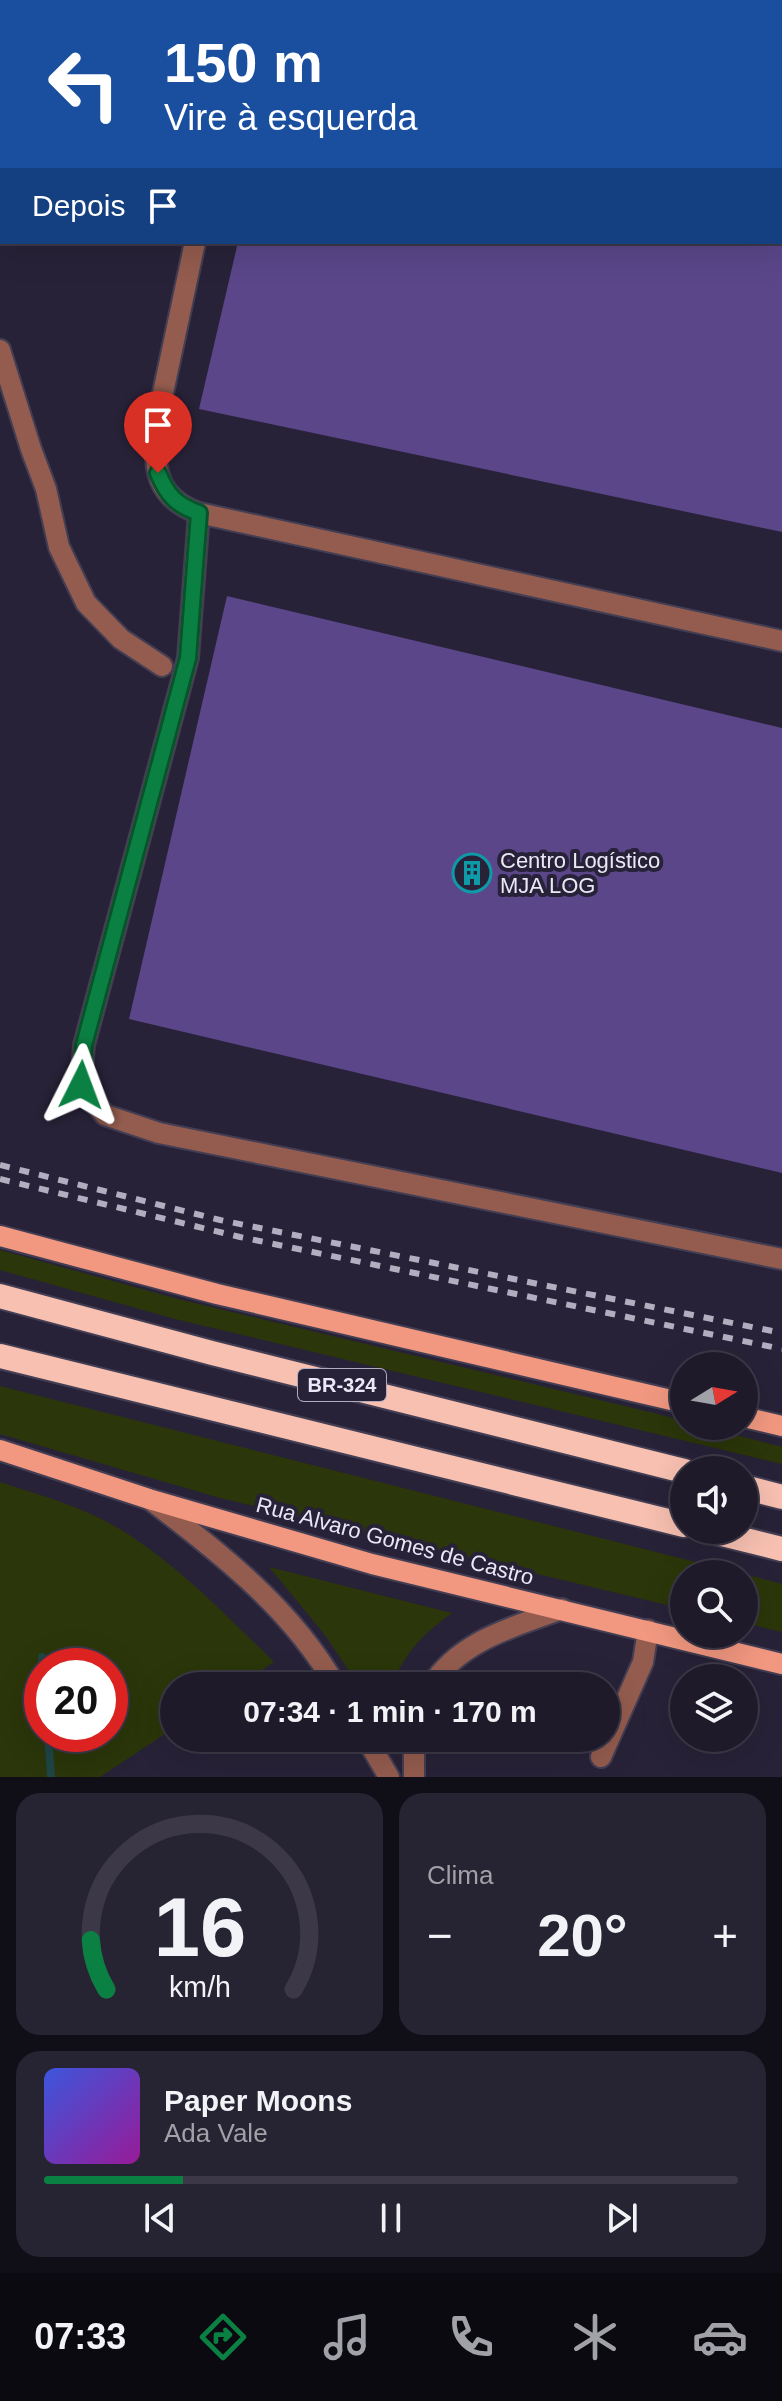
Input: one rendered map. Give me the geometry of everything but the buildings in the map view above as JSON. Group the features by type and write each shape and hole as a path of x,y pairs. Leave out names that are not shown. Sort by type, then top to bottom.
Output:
{"highway":[{"name":"BR-324","path":"0,1296 212,1353 670,1468"},
{"name":"BR-324","path":"0,1356 670,1522"},
{"path":"758,1491 782,1497"},
{"path":"758,1543 782,1549"}],"main road":[{"path":"0,1236 217,1294 670,1400"},
{"path":"758,1420 782,1426"},
{"name":"Rua Alvaro Gomes de Castro","path":"0,1450 149,1499 372,1564 782,1664"}],"street":[{"path":"195,244 156,426 154,452 166,493 181,506 199,513 782,641"},
{"path":"0,350 46,489 59,547 86,603 121,639 162,666"},
{"path":"199,513 188,658 84,1045 81,1085 105,1115 159,1133 782,1259"},
{"path":"149,1499 219,1552 258,1587 291,1623 326,1672"},
{"path":"443,1672 458,1655 479,1642 562,1609"},
{"path":"601,1757 643,1662 648,1630"},
{"path":"374,1752 389,1777"},
{"path":"414,1752 414,1777"}],"green space":[{"path":"0,1250 178,1299 670,1417 670,1437 175,1319 0,1270"},
{"path":"0,1386 688,1560 670,1560 670,1606 220,1498 0,1434"},
{"path":"682,1440 755,1440 782,1447 782,1464"},
{"path":"0,1482 81,1510 126,1533 185,1577 274,1662 259,1672 160,1672 160,1737 100,1777 0,1777"},
{"path":"269,1567 452,1613 416,1645 398,1672 350,1672 325,1635"},
{"path":"758,1578 782,1584 782,1632 758,1626"}],"waterway":[{"path":"49,1752 51,1777"}],"railway":[{"path":"0,1165 220,1220 782,1333"},
{"path":"0,1179 240,1237 782,1349"}],"place":[{"name":"Centro Logístico MJA LOG","path":"472,873"}],"route":[{"path":"81,1085 84,1045 188,658 199,513 181,506 166,493 158,473"}]}
